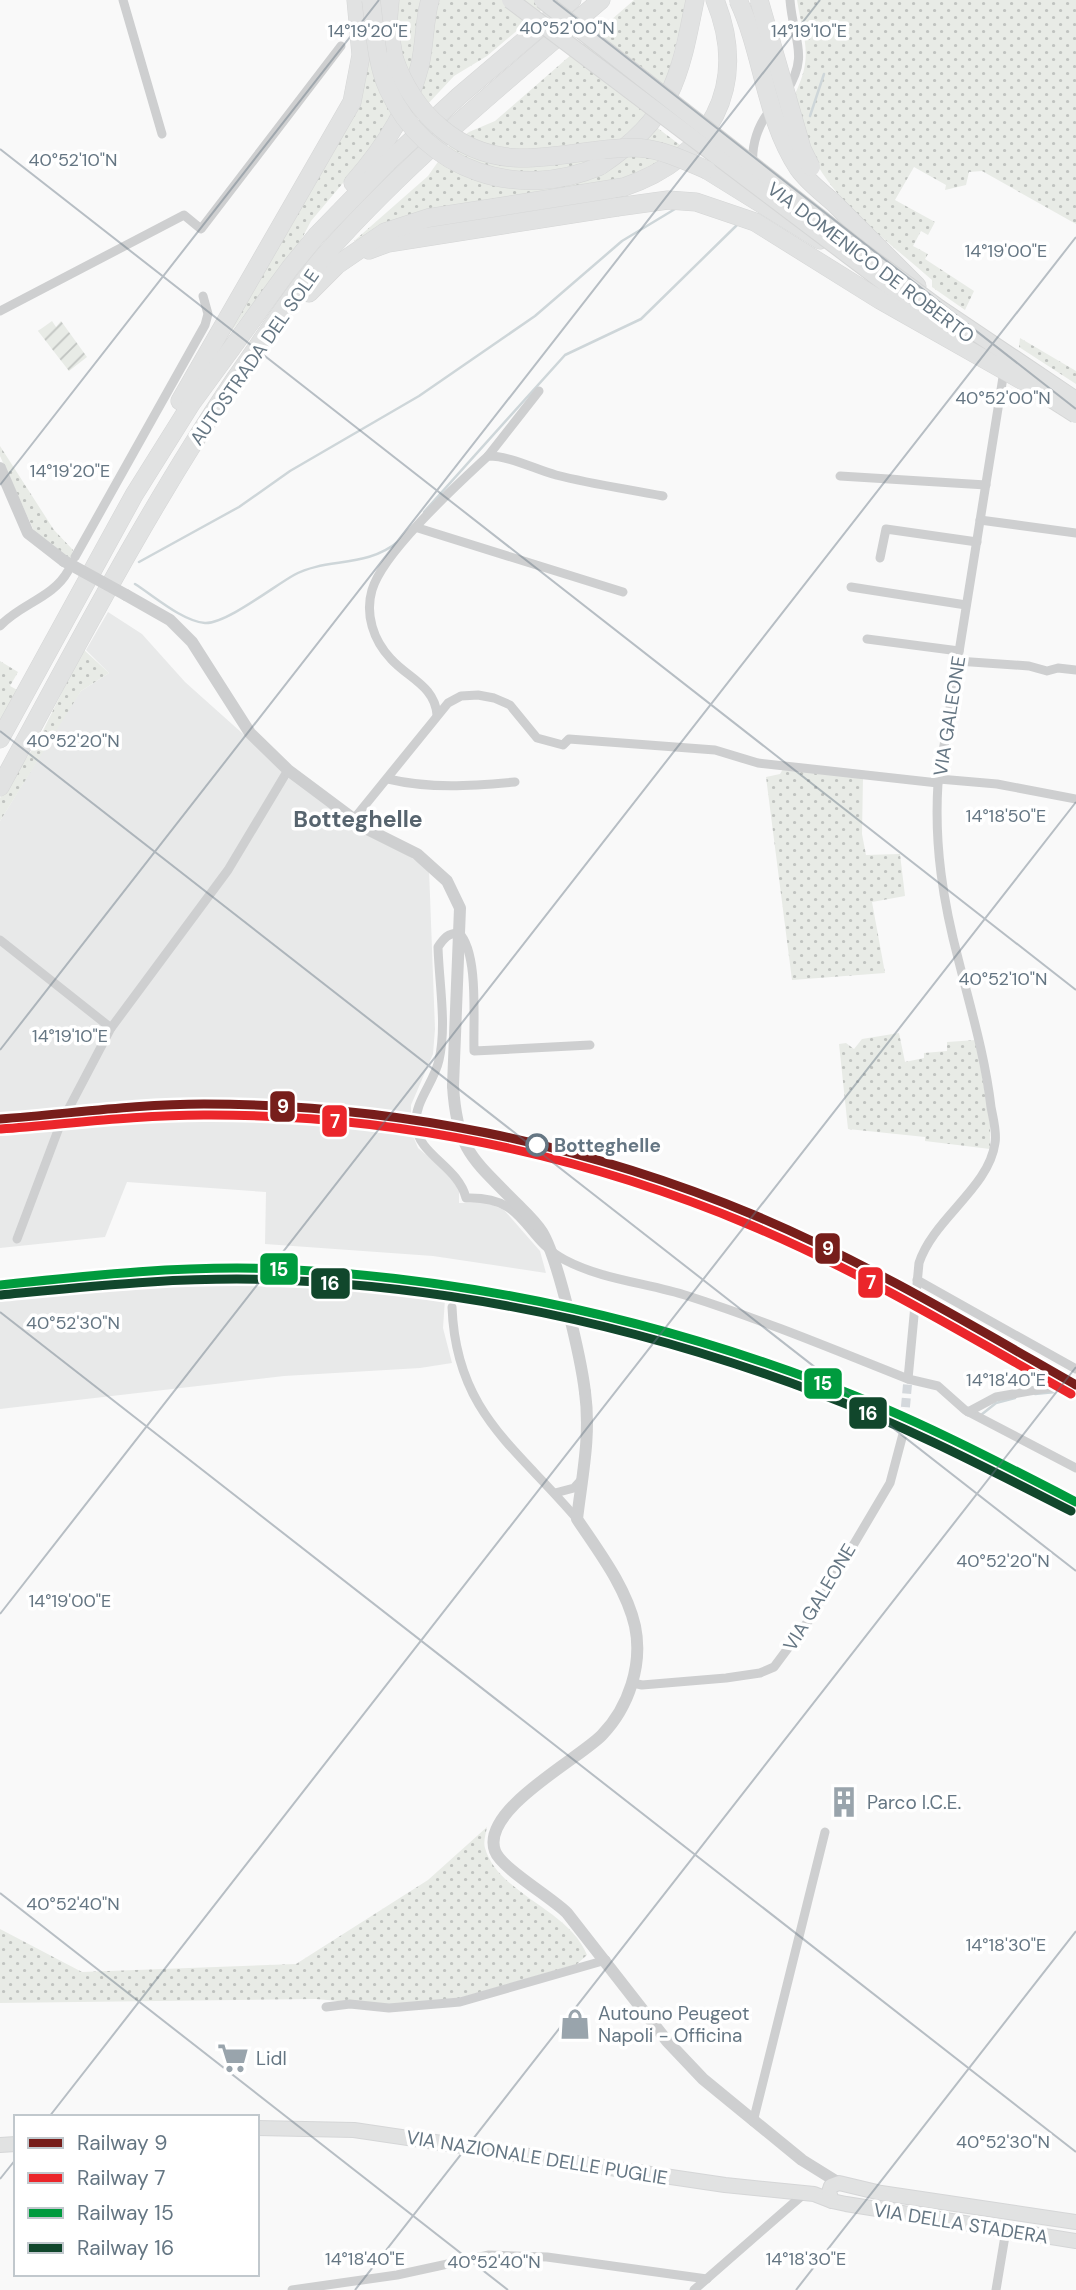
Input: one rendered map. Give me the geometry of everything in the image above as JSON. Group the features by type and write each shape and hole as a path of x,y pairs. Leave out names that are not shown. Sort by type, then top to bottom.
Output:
{"highway":[{"path":"134,495 172,416 344,119 357,83 361,55 356,0"},
{"path":"372,0 376,43 388,89 408,123 436,151 466,169 520,181 575,177 600,166 640,136 666,102 682,62 695,0"},
{"path":"390,0 388,22 394,58 402,81 421,109 452,137 472,147 519,158 615,148 644,148 675,156 707,170 838,250"},
{"path":"317,235 349,187 380,151 406,104 420,65 430,0"},
{"path":"510,0 838,250 1023,382"},
{"path":"542,0 939,309 1076,400"},
{"name":"AUTOSTRADA DEL SOLE","path":"0,739 134,495 237,338 317,235 459,96 572,0"},
{"name":"AUTOSTRADA DEL SOLE","path":"0,787 85,627 174,474 263,339 331,248 473,110 601,0"},
{"path":"220,402 318,282 345,258 385,232 428,218 624,187 654,177 693,148 713,119 723,95 728,49 723,20 715,0"},
{"path":"738,0 747,19 781,135 799,169 939,309"},
{"path":"758,0 802,149 833,202"},
{"path":"345,258 388,243 617,207 668,201 696,202 755,222 880,300 1076,415"}],"main road":[{"name":"VIA NAZIONALE DELLE PUGLIE","path":"259,2128 354,2130 725,2185 810,2194 838,2191"},
{"name":"VIA DELLA STADERA","path":"838,2191 881,2193 1076,2222"},
{"name":"VIA DELLA STADERA","path":"838,2191 869,2208 1076,2241"},
{"path":"869,2208 869,2198 881,2193"}],"street":[{"path":"124,0 162,134"},
{"name":"VIA DOMENICO DE ROBERTO","path":"790,0 792,23 801,59 799,71 757,133 753,166 762,179 860,259 1006,362 1076,407"},
{"path":"0,312 184,215 201,229 341,46"},
{"path":"0,626 14,613 58,585 205,325 208,314 203,296"},
{"name":"VIA GALEONE","path":"908,1379 917,1280 923,1250 932,1234 971,1190 992,1156 996,1141 986,1062 942,890 936,822 938,781 1006,362"},
{"path":"437,715 432,694 391,660 380,645 370,615 370,598 379,574 453,488 488,456 539,391"},
{"path":"488,456 503,456 523,466 566,477 663,496"},
{"path":"0,468 28,533 69,563 170,620 192,642 250,733 288,770 353,820 416,854 447,881 460,908 453,1086 458,1132 473,1159 542,1232 553,1259 585,1392 587,1421 584,1476 577,1519"},
{"path":"840,476 986,485"},
{"path":"980,520 1076,533"},
{"path":"418,528 623,592"},
{"path":"880,558 886,529 977,542"},
{"path":"851,587 966,605"},
{"path":"867,639 1047,671 1058,668 1076,670"},
{"path":"353,820 437,715 461,696 478,695 510,705 537,738 564,745 569,739 695,748 758,763 938,781 997,784 1076,799"},
{"path":"17,1239 60,1125 111,1028 228,870 288,770"},
{"path":"388,779 409,784 457,787 515,782"},
{"path":"590,1045 474,1051 471,958 467,940 459,933 449,934 438,947 439,1060 416,1110 416,1126 424,1146 455,1174 466,1198 493,1198 506,1205 564,1260 596,1272 733,1311 908,1379 938,1386 968,1412 1076,1468"},
{"path":"0,940 111,1028"},
{"path":"917,1280 1076,1369"},
{"path":"452,1307 459,1359 475,1402 487,1420 577,1519 612,1574 628,1607 635,1626 638,1655 633,1683 602,1735 532,1789 505,1815 496,1833 493,1849 500,1861 559,1905 606,1960 667,2042 703,2080 802,2160 821,2171 838,2191"},
{"path":"968,1412 996,1396 1076,1383"},
{"name":"VIA GALEONE","path":"633,1683 642,1685 726,1678 774,1667 809,1620 890,1483 903,1434"},
{"path":"555,1493 574,1488 584,1476"},
{"path":"753,2122 825,1832"},
{"path":"326,2007 350,2004 389,2008 458,2006 606,1960"},
{"path":"694,2290 810,2194"},
{"path":"996,2290 1006,2230"},
{"path":"292,2290 397,2275 489,2255 559,2259 707,2279"}],"shaded area":[{"path":"361,0 423,0 411,70 392,116 375,145 311,221 299,244 223,342 356,107"},
{"path":"435,0 553,0 487,56 454,76 397,137"},
{"path":"634,0 687,0 667,80 647,120 684,148 644,174 354,241 428,176 449,146 469,132 495,121"},
{"path":"797,0 1076,0 1076,224 982,171 969,172 966,185 945,190 946,185 914,167 895,200 935,222 928,235 921,231 913,246 928,254 925,259 974,291 965,310 932,287 932,280 847,204 820,169 809,149 794,96 806,59"},
{"path":"52,321 56,327 61,321 87,357 69,371 38,331"},
{"path":"1020,338 1076,371 1076,384 1019,347"},
{"path":"0,446 54,530 73,550 70,559 35,533 0,456"},
{"path":"108,612 142,634 185,682 308,792 429,869 435,1029 433,1054 411,1105 411,1131 418,1148 449,1174 459,1190 459,1203 488,1203 504,1210 540,1251 546,1273 433,1256 265,1244 266,1192 127,1182 105,1237 0,1248 0,821 81,691 109,673 86,650"},
{"path":"83,649 109,673 81,691 0,821 0,798 39,739"},
{"path":"0,661 18,672 10,686 19,691 0,726"},
{"path":"783,769 863,777 862,834 866,855 900,854 905,896 872,902 885,973 792,980 766,777 780,774"},
{"path":"899,1033 905,1062 924,1058 924,1053 947,1051 947,1042 976,1040 990,1123 990,1149 925,1141 925,1137 848,1129 839,1044 846,1043 854,1049 862,1039"},
{"path":"218,1283 376,1289 445,1299 443,1328 452,1363 420,1368 284,1376 0,1409 0,1301 84,1290"},
{"path":"487,1827 484,1846 492,1864 504,1878 565,1925 578,1939 587,1955 577,1964 456,1999 383,2005 316,1999 0,2003 0,1929 82,1972 296,1964 428,1880"}],"waterway":[{"path":"810,116 824,74"},
{"path":"139,562 239,507 290,471 419,396 535,316 622,241 675,209"},
{"path":"424,512 565,355 641,319 737,225"},
{"path":"135,584 187,618 205,623 214,622 237,611 294,575 320,566 373,556 399,541"},
{"path":"1035,1394 1076,1390"},
{"path":"981,1415 996,1403 1015,1398"}],"tunnel":[{"path":"903,1434 908,1379"}],"rail line":[{"name":"9","path":"0,1119 153,1106 275,1106 415,1120 554,1148 622,1167 688,1190 796,1233 918,1295 1076,1385"},
{"name":"7","path":"1,1129 153,1116 274,1116 413,1130 551,1158 619,1177 685,1200 792,1243 913,1305 1071,1394"},
{"name":"15","path":"0,1285 105,1274 280,1269 418,1281 555,1305 690,1339 822,1383 919,1424 1076,1502"},
{"name":"16","path":"1,1295 175,1281 280,1280 417,1292 553,1315 687,1349 818,1393 915,1434 1071,1511"}],"place":[{"name":"Botteghelle","path":"537,1145"},
{"name":"Parco I.C.E.","path":"844,1802"},
{"name":"Autouno Peugeot Napoli - Officina","path":"575,2024"},
{"name":"Lidl","path":"233,2058"}],"district":[{"name":"Botteghelle","path":"358,819"}]}
